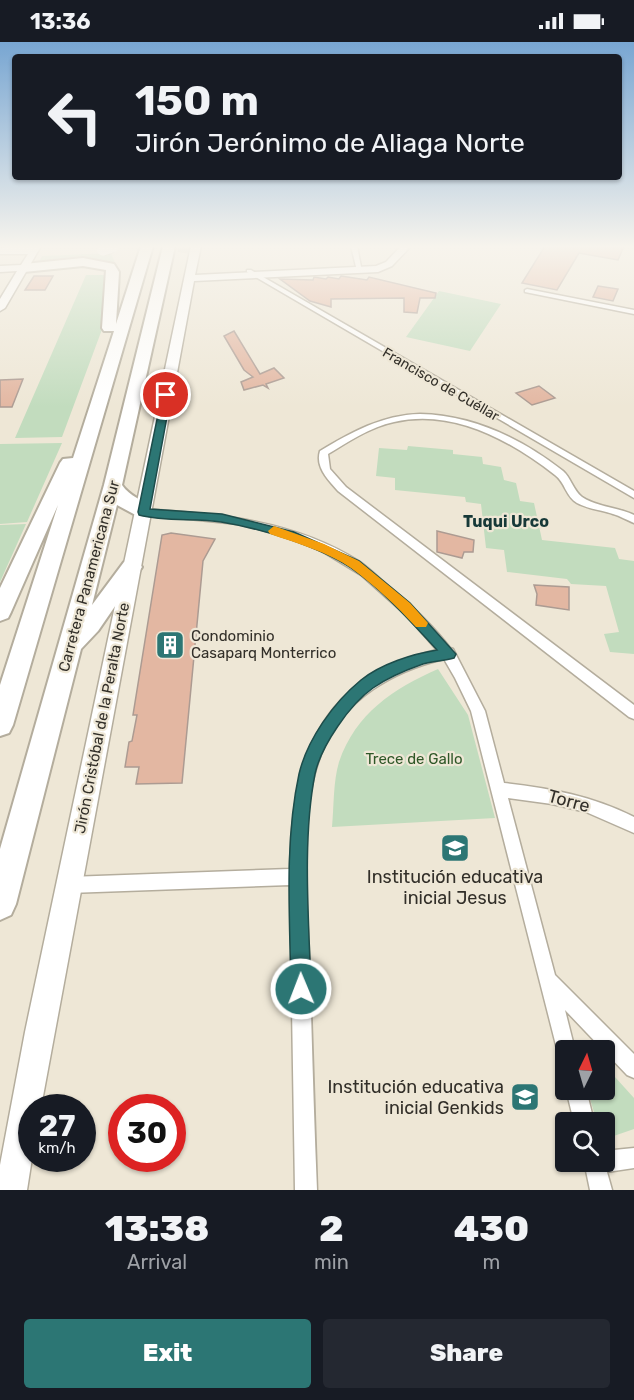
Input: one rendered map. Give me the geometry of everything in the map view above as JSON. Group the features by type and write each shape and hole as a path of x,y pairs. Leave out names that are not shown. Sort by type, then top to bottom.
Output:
{"highway":[{"path":"108,370 111,300"},
{"path":"109,328 114,300"},
{"path":"0,725 130,300"},
{"name":"Carretera Panamericana Sur","path":"0,904 72,643 113,485 157,300"},
{"path":"140,374 152,362 173,300"},
{"path":"0,612 39,524 95,411"},
{"path":"113,485 122,499 143,512"},
{"path":"72,643 90,625 131,567"}],"street":[{"name":"Jirón Cristóbal de la Peralta Norte","path":"11,1190 131,567 185,300"},
{"name":"Francisco de Cuéllar","path":"297,300 632,494"},
{"path":"575,300 633,310"},
{"path":"634,519 612,508 587,503 577,498 561,475 494,434 467,422 423,417 392,419 345,440 323,453 322,462 328,474 342,489 634,713"},
{"path":"612,508 632,494"},
{"path":"143,512 222,518 290,535 320,548 354,564 406,606 449,654 465,680 478,711 563,1040"},
{"path":"306,1190 298,877 307,773 319,743 345,706 367,684 398,667 424,658 449,654"},
{"name":"Torre","path":"500,790 545,794 585,805 634,825"},
{"path":"69,885 298,877"},
{"path":"548,980 634,1068"},
{"path":"615,1160 634,1158"},
{"path":"596,1172 601,1190"}],"green space":[{"path":"75,300 108,300 107,316 62,437 15,438"},
{"path":"433,300 480,300 501,304 470,351 406,337"},
{"path":"62,443 27,522 0,524 0,444"},
{"path":"408,446 453,450 453,454 482,457 483,464 501,467 504,480 516,483 520,501 534,503 542,540 615,548 619,559 634,561 634,654 610,652 604,634 619,632 606,586 571,584 567,579 507,572 504,550 486,548 481,504 466,502 465,497 395,490 395,478 376,476 379,448 407,450"},
{"path":"26,524 0,582 0,525"},
{"name":"Trece de Gallo","path":"438,669 468,715 495,818 332,827 337,770 346,745 355,730 366,716 391,694"},
{"path":"615,1077 634,1098 634,1129 615,1136 615,1112 594,1112 590,1100 615,1100"}],"building":[{"path":"308,300 331,300 331,307"},
{"path":"404,300 420,300 417,313 404,312"},
{"path":"234,331 260,374 274,368 284,378 266,384 268,388 263,385 244,390 241,382 253,377 244,370 224,336"},
{"path":"23,379 12,407 0,407 0,380"},
{"path":"539,386 555,398 532,405 516,393"},
{"path":"437,531 474,540 473,552 464,552 462,558 437,552"},
{"name":"Condominio Casaparq Monterrico","path":"171,533 215,539 203,561 182,783 136,784 139,767 125,767 137,715 133,715 162,535"},
{"path":"534,585 569,587 569,610 536,605 537,594"}],"slow traffic":[{"path":"274,531 290,535 354,564 406,606 421,623"}],"place":[{"name":"Condominio Casaparq Monterrico","path":"170,645"},
{"name":"Institución educativa inicial Jesus","path":"455,848"},
{"name":"Institución educativa inicial Genkids","path":"525,1097"}],"district":[{"name":"Tuqui Urco","path":"506,521"}],"route":[{"path":"166,395 143,512 222,518 290,535 320,548 354,564 406,606 449,654 424,658 398,667 367,684 345,706 319,743 307,773 303,807 298,877 301,989"}]}
